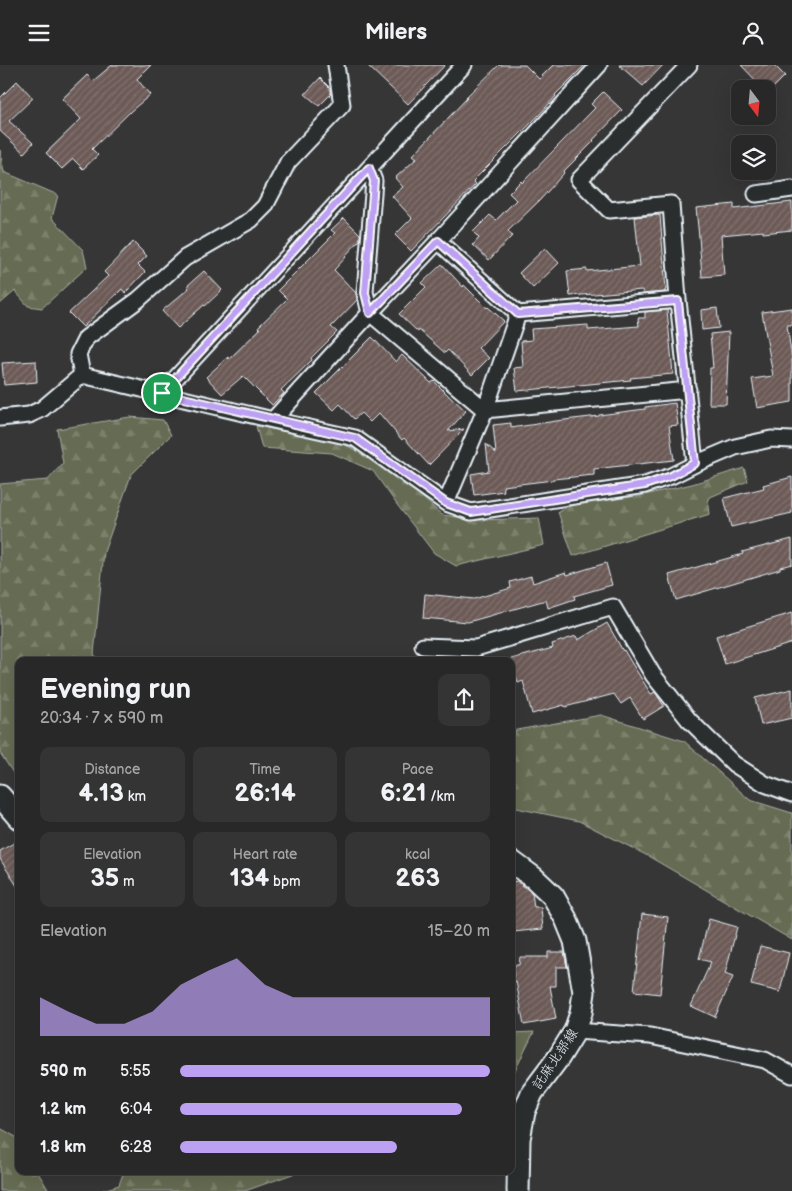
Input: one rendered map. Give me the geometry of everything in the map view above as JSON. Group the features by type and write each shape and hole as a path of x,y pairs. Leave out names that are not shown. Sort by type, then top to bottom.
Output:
{"main road":[{"path":"0,796 15,813"},
{"name":"託麻北部線","path":"515,864 534,878 553,896 566,919 575,941 584,992 582,1013 576,1031 532,1093 524,1112 518,1139 518,1191"}],"street":[{"path":"82,375 78,354 86,338 138,301 185,258 251,220 265,206 288,162 342,105 336,65"},
{"path":"162,393 464,65"},
{"path":"273,420 599,65"},
{"path":"689,65 579,180 609,209 671,204 678,301 695,463"},
{"path":"369,168 374,181 365,293 370,313 485,410 688,389"},
{"path":"756,194 792,189"},
{"path":"438,241 518,314 678,301"},
{"path":"446,503 485,410 518,314"},
{"path":"82,375 355,438 446,503 471,512 645,485 671,476 695,463 735,447 771,439 792,441"},
{"path":"0,418 29,415 42,409 82,375"},
{"path":"423,646 476,648 613,607 653,675 689,720 734,764 765,785 792,794"},
{"path":"576,1031 650,1036 766,1060 792,1075"}],"green space":[{"path":"0,150 4,172 58,195 52,218 83,250 87,267 42,308 28,306 15,291 0,304"},
{"path":"130,417 163,420 171,435 131,475 104,552 94,654 96,657 15,657 15,776 0,753 0,484 48,480 63,463 57,429"},
{"path":"256,426 339,442 386,465 442,515 480,520 539,518 544,545 456,566 434,553 373,471 332,453 262,448"},
{"path":"744,468 748,481 708,498 710,514 573,556 558,512 569,506 644,495 692,484"},
{"path":"601,715 684,741 750,800 792,813 792,940 648,856 579,821 515,808 515,730"},
{"path":"534,1032 515,1071 515,1033"},
{"path":"0,1128 15,1136 15,1175 39,1175 49,1191 0,1191"},
{"path":"123,1175 290,1175 245,1191 100,1191 119,1185"}],"building":[{"path":"112,65 151,65 137,79 150,95 92,149 98,155 83,169 73,159 62,169 46,153 81,119 62,99 87,75 93,81"},
{"path":"367,65 445,65 408,104"},
{"path":"499,65 525,65 539,79 553,65 585,65 555,95 539,115 473,181 476,184 411,251 395,235 412,218 392,196 403,187 395,178 417,158 413,155 466,97"},
{"path":"619,65 663,65 643,86"},
{"path":"741,65 774,65 785,76 776,85 776,80 755,80"},
{"path":"320,78 330,88 331,94 319,106 305,94"},
{"path":"17,81 33,98 9,121 33,143 24,153 0,131 0,98"},
{"path":"603,92 622,110 563,172 540,200 508,231 512,236 489,260 473,245 479,238 473,232 490,215 496,220 516,200 509,193 521,181 522,183 595,108 591,104"},
{"path":"792,202 792,230 721,235 724,275 702,277 696,208 734,204 734,209"},
{"path":"660,215 665,292 643,294 642,290 570,296 567,271 640,266 635,217"},
{"path":"344,218 360,234 360,240 334,270 356,293 357,300 331,327 337,332 281,390 284,393 272,405 243,376 222,394 206,377 228,357 229,359 287,299 278,290 335,233 331,230"},
{"path":"133,242 147,256 138,265 145,272 125,293 122,289 83,327 69,313 108,276 104,272"},
{"path":"545,248 559,263 533,288 519,273"},
{"path":"442,264 463,287 464,285 487,308 504,321 478,348 489,358 472,375 448,350 445,353 399,314 426,287 422,283"},
{"path":"204,271 222,290 178,328 162,311 189,288 187,286"},
{"path":"717,308 719,328 702,330 701,310"},
{"path":"792,308 792,325 787,325 792,359 792,402 757,408 752,379 773,376 762,312"},
{"path":"667,310 673,374 517,391 514,368 523,367 521,341 532,340 531,329 588,325 588,330 639,326 638,318 645,318 645,312"},
{"path":"729,332 726,404 709,404 710,368 713,368 710,334"},
{"path":"372,337 396,362 402,355 431,383 434,381 466,411 448,431 464,429 429,465 404,438 402,440 379,413 370,422 361,413 354,419 340,404 334,410 316,393"},
{"path":"36,361 37,382 4,385 2,363"},
{"path":"675,403 678,425 669,426 674,460 594,469 594,475 503,486 504,491 474,495 471,474 489,471 486,444 496,453 493,425 511,423 511,428"},
{"path":"792,477 792,513 731,527 724,498 764,488 763,485"},
{"path":"792,539 792,564 676,600 669,575 743,554 742,552"},
{"path":"606,563 612,585 574,596 575,599 548,608 546,600 468,622 423,618 425,594 474,599 511,588 510,582 531,576 533,583 566,572 567,575"},
{"path":"792,613 792,643 725,664 716,636"},
{"path":"607,623 651,694 655,692 664,706 643,719 630,698 621,704 614,694 532,714 523,681 518,683 515,673 515,658 553,648 552,644 576,636 578,640"},
{"path":"792,689 792,718 761,725 755,698"},
{"path":"15,842 15,883 0,859 0,851"},
{"path":"515,881 532,893 534,907 541,907 543,929 515,932"},
{"path":"642,914 668,917 660,994 634,991"},
{"path":"709,919 737,927 725,974 733,977 715,1017 691,1006 711,962 699,959"},
{"path":"760,946 789,953 780,992 751,985"},
{"path":"548,952 564,952 567,967 556,967 556,986 550,986 556,1019 524,1025 515,981 515,965 519,965 520,957 548,957"}],"route":[{"path":"369,168 374,181 365,293 370,313 438,241 518,314 678,301 695,463 671,476 645,485 471,512 446,503 355,438 162,393 369,168"}]}
